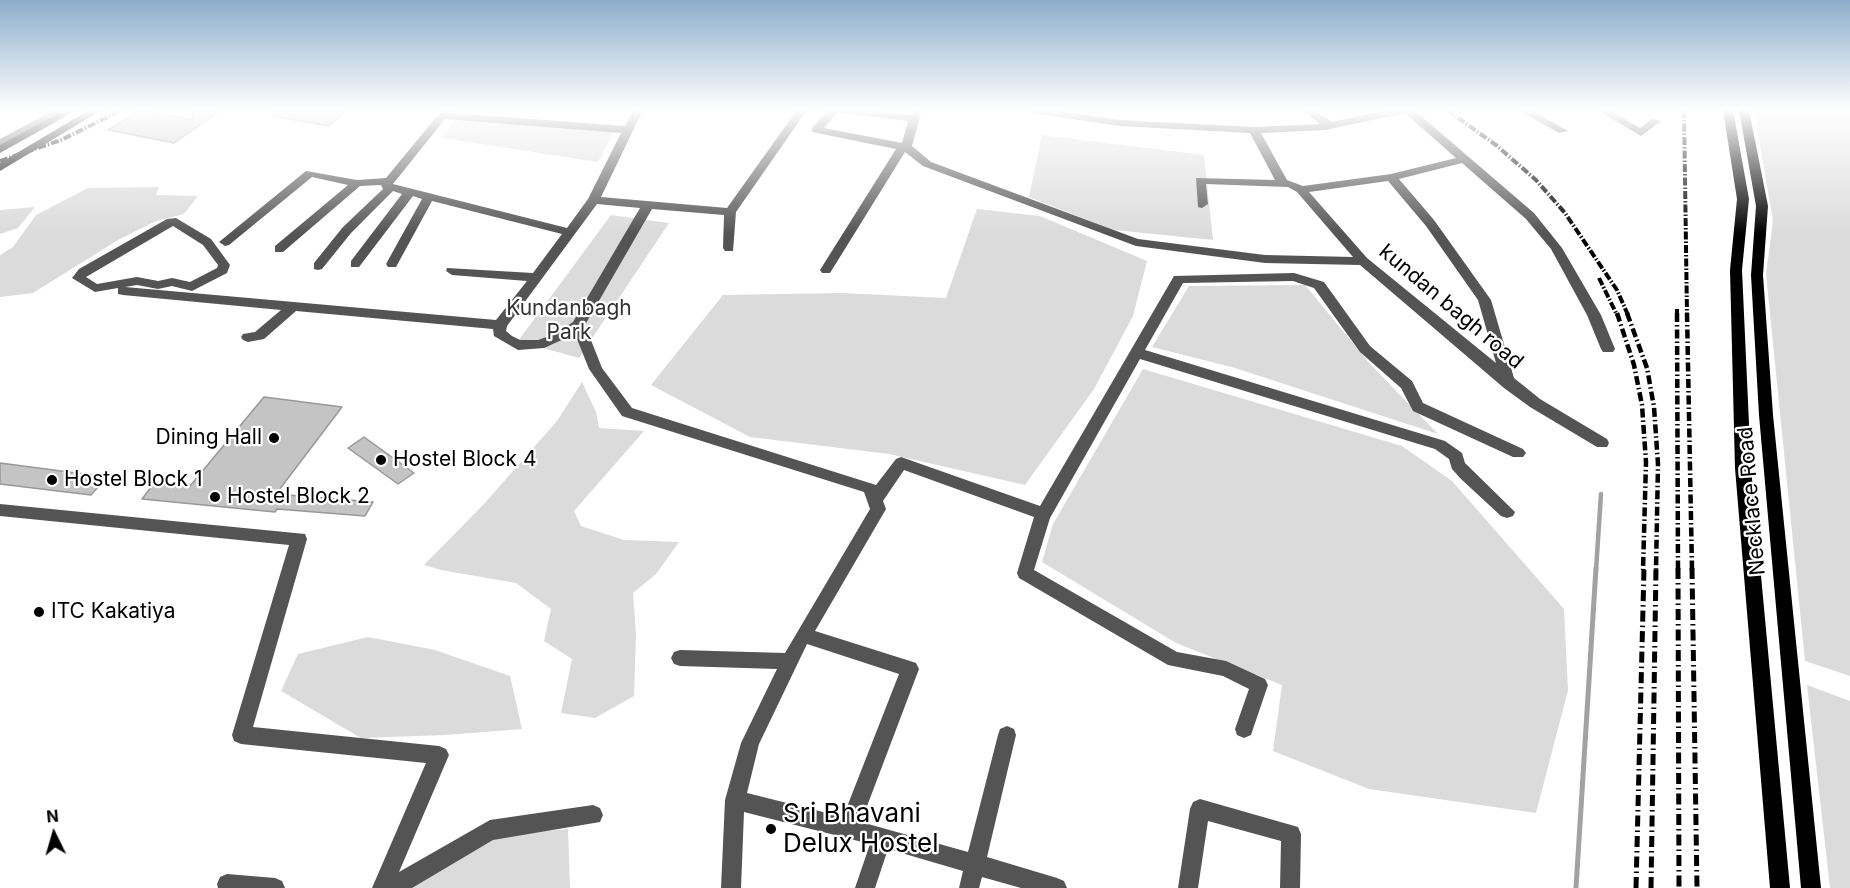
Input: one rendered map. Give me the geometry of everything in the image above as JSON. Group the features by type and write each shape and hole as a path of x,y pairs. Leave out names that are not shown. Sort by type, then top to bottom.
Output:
{"main road":[{"path":"0,159 13,151"},
{"path":"0,168 28,151"},
{"name":"Necklace Road","path":"1735,151 1743,199 1736,270 1742,444 1780,888"},
{"name":"Necklace Road","path":"1752,151 1762,206 1757,275 1766,415 1811,888"},
{"path":"1740,408 1766,415"},
{"path":"1742,444 1769,452"}],"street":[{"path":"318,266 347,230 391,184 416,151"},
{"path":"618,151 594,200 567,232 500,325 499,333 518,345 539,345 560,337 578,325 648,205"},
{"path":"729,248 730,212 773,151"},
{"path":"826,270 902,151"},
{"path":"911,151 927,164 1136,242 1265,259 1362,261"},
{"name":"kundan bagh road","path":"1268,151 1291,186 1362,261 1534,403 1602,443"},
{"path":"1456,151 1530,216 1556,248 1594,315 1608,349"},
{"path":"1202,204 1200,180 1291,186 1391,177 1465,159"},
{"path":"225,242 310,173 357,183 391,184 409,193 567,232"},
{"path":"1391,177 1430,224 1484,300 1509,384"},
{"path":"279,249 357,183"},
{"path":"355,264 409,193"},
{"path":"392,264 428,198"},
{"path":"594,200 730,212"},
{"path":"171,222 176,222 207,242 224,265 223,270 192,287 172,282 158,285 137,281 95,288 78,278 84,272 171,222"},
{"path":"452,271 534,278"},
{"path":"1244,729 1259,685 1226,669 1174,658 1025,573 1044,514 1179,279 1294,277 1319,285 1365,349 1407,386 1419,406 1518,453"},
{"path":"137,281 125,292 500,325"},
{"path":"248,337 259,336 291,308"},
{"path":"578,325 596,369 627,412 870,488 876,498 878,509 803,634 750,743 735,800 731,888"},
{"path":"1138,353 1440,446 1457,457 1457,465 1466,475 1507,512"},
{"path":"876,498 901,463 1044,514"},
{"path":"0,510 298,539 241,735 439,755 382,888"},
{"path":"803,634 910,669 849,828"},
{"path":"680,658 790,661"},
{"path":"969,888 1007,735"},
{"path":"735,800 882,837 1057,888"},
{"path":"1188,888 1200,809 1291,834 1290,888"},
{"path":"392,888 490,830 593,815"},
{"path":"865,888 882,837"},
{"path":"226,884 275,888"}],"green space":[{"path":"529,151 603,151 598,162"},
{"path":"1039,151 1175,151 1204,155 1213,240 1114,230 1029,197"},
{"path":"1761,151 1850,151 1850,676 1805,661 1766,274 1773,221"},
{"path":"159,187 156,195 198,196 184,214 156,221 118,240 33,293 0,297 0,255 13,247 36,215 88,188"},
{"path":"35,207 18,228 0,234 0,210"},
{"path":"977,209 1040,216 1147,261 1133,316 1094,389 1025,485 889,454 750,437 651,385 723,295 841,293 946,298"},
{"name":"Kundanbagh Park","path":"611,215 669,223 579,358 518,341"},
{"path":"1305,285 1370,364 1438,434 1235,368 1152,347 1189,286"},
{"path":"1143,369 1402,446 1452,481 1564,609 1568,690 1536,813 1369,789 1273,751 1282,685 1176,643 1042,562 1053,524"},
{"path":"582,382 596,412 599,428 644,431 574,511 581,526 624,540 679,542 656,574 633,593 636,635 634,696 595,718 561,713 572,659 544,641 551,609 516,583 424,565 484,504 557,421"},
{"path":"368,637 435,650 510,676 522,729 361,738 281,691 298,654"},
{"path":"1807,685 1850,701 1850,888 1830,888"},
{"path":"568,829 570,888 405,888 502,835"}],"building":[{"path":"264,397 342,407 276,494 373,502 365,516 277,509 275,512 142,499 155,482 190,486"},
{"name":"Hostel Block 4","path":"364,437 414,473 398,484 348,448"},
{"name":"Hostel Block 1","path":"0,463 107,477 91,495 0,484"}],"waterway":[{"path":"1596,570 1601,494"},
{"path":"1576,888 1596,568"}],"railway":[{"path":"0,161 28,151"},
{"path":"1503,151 1536,180 1565,213 1617,290 1628,315"},
{"path":"1685,151 1687,315"},
{"path":"1599,278 1617,315"},
{"path":"1617,313 1634,365 1642,405 1646,462 1643,570"},
{"path":"1627,313 1647,368 1654,407 1658,464 1656,570"},
{"path":"1677,313 1678,570"},
{"path":"1687,313 1692,570"},
{"path":"1636,888 1644,568"},
{"path":"1651,888 1656,568"},
{"path":"1678,568 1679,888"},
{"path":"1692,568 1697,888"}],"place":[{"name":"Dining Hall","path":"274,438"},
{"name":"Hostel Block 4","path":"381,460"},
{"name":"Hostel Block 1","path":"52,480"},
{"name":"Hostel Block 2","path":"215,497"},
{"name":"ITC Kakatiya","path":"39,612"},
{"name":"Sri Bhavani Delux Hostel","path":"771,829"}]}
